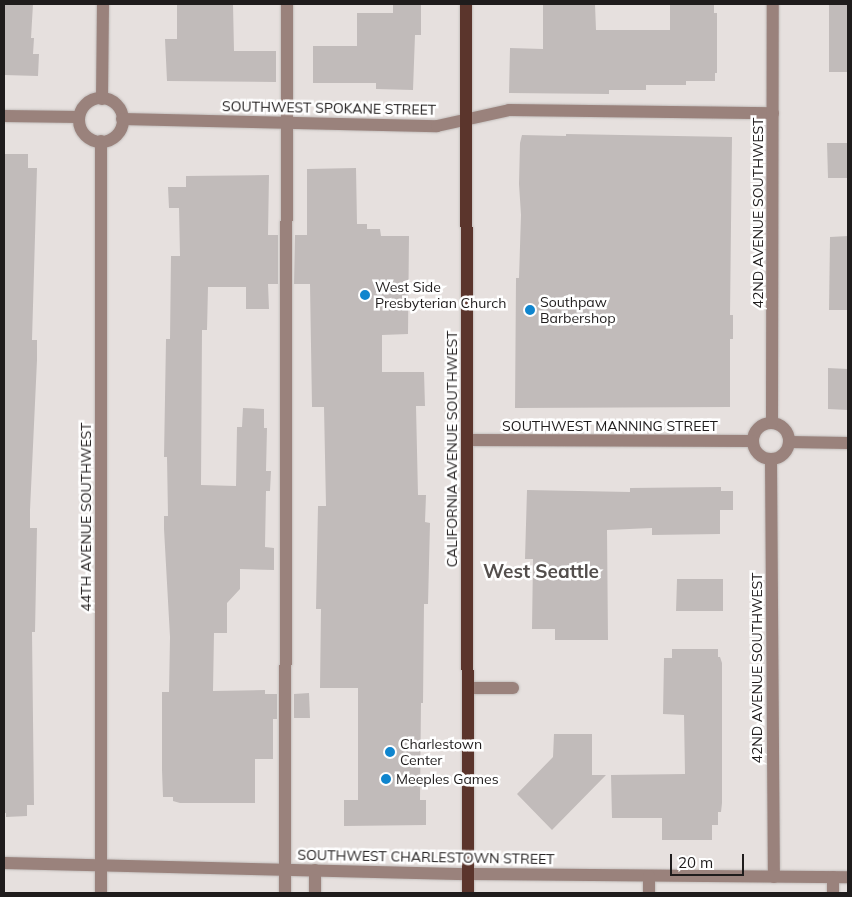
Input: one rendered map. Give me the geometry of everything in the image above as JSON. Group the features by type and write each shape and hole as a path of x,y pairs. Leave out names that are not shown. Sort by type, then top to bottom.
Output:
{"main road":[{"name":"CALIFORNIA AVENUE SOUTHWEST","path":"466,4 468,893"}],"street":[{"path":"102,98 103,4"},
{"path":"285,893 285,123 287,4"},
{"name":"42ND AVENUE SOUTHWEST","path":"772,423 773,4"},
{"path":"102,98 113,102 118,107 122,119 121,129 117,135 111,140 101,142 86,136 81,130 79,117 85,105 102,98"},
{"name":"SOUTHWEST SPOKANE STREET","path":"122,119 436,126 466,121 509,110 773,113"},
{"path":"4,116 79,117"},
{"name":"44TH AVENUE SOUTHWEST","path":"100,893 101,142"},
{"path":"772,423 782,426 786,431 789,442 783,455 771,460 757,454 752,441 758,428 772,423"},
{"name":"SOUTHWEST MANNING STREET","path":"467,440 752,441"},
{"path":"789,442 848,442"},
{"name":"42ND AVENUE SOUTHWEST","path":"771,460 774,877"},
{"path":"468,688 513,688"},
{"name":"SOUTHWEST CHARLESTOWN STREET","path":"4,863 468,874 848,877"},
{"path":"314,893 315,870"},
{"path":"649,876 649,893"},
{"path":"832,877 832,893"}],"building":[{"path":"4,4 33,4 31,38 34,38 33,54 39,54 38,76 4,75"},
{"path":"177,4 233,4 234,51 276,51 276,82 167,81 165,39 177,39"},
{"path":"393,4 421,4 421,35 415,35 413,90 376,89 376,83 313,83 313,46 357,46 357,13 393,13"},
{"path":"543,4 595,4 596,30 670,30 670,4 714,4 714,13 717,13 717,73 715,73 715,81 686,81 686,85 646,85 646,90 609,90 609,94 509,93 510,48 543,49"},
{"path":"829,4 848,4 848,72 829,72"},
{"path":"566,134 732,137 730,315 733,315 733,339 730,339 730,407 515,408 516,278 519,278 521,215 519,184 520,143 522,135 566,136"},
{"path":"827,143 848,143 848,178 828,178"},
{"path":"4,154 28,154 28,168 37,168 32,340 37,340 37,360 30,510 30,528 37,528 35,632 32,632 34,805 27,805 27,816 6,817 6,813 4,813"},
{"path":"356,168 357,224 367,224 367,229 380,229 381,236 409,236 408,334 382,335 382,372 424,372 425,406 416,406 418,495 426,495 425,522 430,523 428,604 424,604 423,703 421,703 420,800 426,800 426,825 344,826 344,800 358,800 358,688 320,688 321,609 316,609 318,506 326,506 324,407 312,407 310,284 294,284 295,235 307,235 307,169"},
{"path":"269,175 268,235 278,235 278,284 268,284 269,309 246,309 246,287 208,287 207,330 202,330 201,485 236,486 237,427 242,427 243,408 264,409 264,428 267,428 266,471 271,471 270,491 266,491 265,547 274,548 274,570 240,569 240,589 227,603 227,633 214,633 213,691 265,690 265,694 277,694 277,719 273,719 273,759 255,759 255,803 180,803 173,801 173,797 163,797 162,770 162,692 169,692 170,637 164,529 164,516 168,516 167,457 164,457 166,339 170,339 171,256 180,256 179,208 169,208 168,187 186,187 186,176"},
{"path":"848,236 848,310 829,310 830,237"},
{"path":"828,368 848,369 848,410 828,409"},
{"path":"721,487 721,491 733,491 733,510 720,510 720,534 652,535 652,528 607,530 608,640 555,640 555,629 532,629 533,559 525,559 527,490 630,492 630,488"},
{"path":"677,579 723,579 723,611 676,611"},
{"path":"672,649 718,649 718,657 720,657 722,663 722,803 721,812 718,812 718,825 712,825 712,840 662,840 662,818 612,818 611,775 685,774 684,715 663,714 664,658 672,658"},
{"path":"309,693 310,718 294,718 294,694"},
{"path":"554,734 592,734 592,775 606,775 552,830 517,794 553,757"}],"place":[{"name":"West Side Presbyterian Church","path":"365,295"},
{"name":"Southpaw Barbershop","path":"530,310"},
{"name":"Charlestown Center","path":"390,752"},
{"name":"Meeples Games","path":"386,779"}],"district":[{"name":"West Seattle","path":"541,572"}]}
